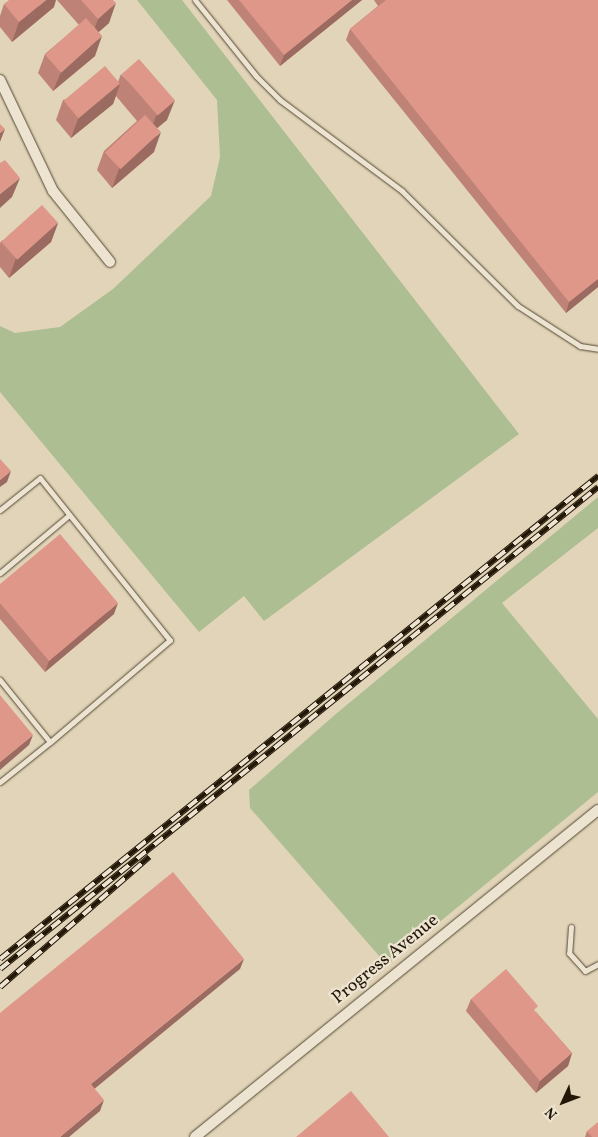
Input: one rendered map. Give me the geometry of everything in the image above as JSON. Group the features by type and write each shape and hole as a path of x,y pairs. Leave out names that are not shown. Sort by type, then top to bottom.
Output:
{"street":[{"path":"0,80 53,191 110,262"},
{"name":"Progress Avenue","path":"195,1137 598,810"}],"lane":[{"path":"194,0 256,76 274,94 402,191 518,306 580,346 598,349"},
{"path":"0,510 40,478 170,640 0,782"},
{"path":"0,573 69,515"},
{"path":"0,680 50,742"},
{"path":"571,927 569,953 585,971 598,964"}],"green space":[{"path":"137,0 182,0 519,434 264,621 244,596 199,632 0,392 0,326 15,333 60,327 113,289 211,196 220,157 217,100"},
{"path":"598,497 598,528 502,603 598,719 598,792 387,965 250,808 249,790 337,713"}],"building":[{"path":"9,0 46,0 19,22 4,4"},
{"path":"81,0 113,0 116,3 98,19"},
{"path":"239,0 352,0 284,55"},
{"path":"386,0 598,0 598,279 569,302 350,29"},
{"path":"86,18 102,36 61,73 45,55"},
{"path":"139,59 175,101 158,116 122,74"},
{"path":"105,66 120,84 78,118 64,101"},
{"path":"145,115 161,132 120,169 105,153"},
{"path":"0,124 5,129 0,133"},
{"path":"5,160 20,178 0,194 0,163"},
{"path":"42,205 58,223 17,260 1,242"},
{"path":"0,459 11,471 0,480"},
{"path":"60,534 118,603 49,661 0,603 0,584"},
{"path":"0,695 33,735 0,762"},
{"path":"173,872 244,959 91,1084 104,1100 60,1137 0,1137 0,1013"},
{"path":"506,969 538,1006 534,1010 572,1053 540,1081 471,999"},
{"path":"351,1091 389,1137 296,1137"},
{"path":"598,1122 598,1137 592,1137 587,1131"}],"railway":[{"path":"0,959 598,476"},
{"path":"0,969 598,487"},
{"path":"0,987 149,857"}]}
